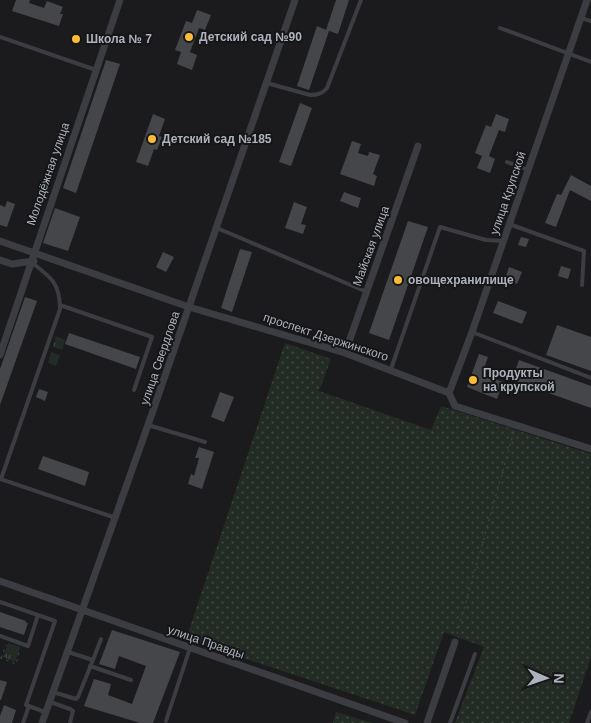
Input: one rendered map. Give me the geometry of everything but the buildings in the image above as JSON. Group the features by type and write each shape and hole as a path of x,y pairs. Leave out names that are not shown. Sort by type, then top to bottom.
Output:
{"street":[{"name":"Молодёжная улица","path":"0,355 120,0"},
{"name":"улица Свердлова","path":"42,723 116,518 295,0"},
{"name":"улица Крупской","path":"449,393 504,241 587,0"},
{"name":"Майская улица","path":"345,353 418,146"},
{"name":"проспект Дзержинского","path":"0,242 189,307 345,353 449,393 455,406 591,449"},
{"path":"0,260 12,264 31,262 47,257"},
{"name":"улица Правды","path":"0,581 405,723"},
{"path":"427,723 454,642"}],"lane":[{"path":"267,83 310,95 323,92 327,88 361,0"},
{"path":"581,18 591,20"},
{"path":"500,28 591,62"},
{"path":"0,37 96,70"},
{"path":"507,162 528,170"},
{"path":"509,224 584,251 582,285"},
{"path":"391,370 440,227 486,240 504,241"},
{"path":"217,228 366,292"},
{"path":"31,262 57,286 60,309 1,479 116,518"},
{"path":"60,305 152,337 134,390"},
{"path":"472,332 591,378"},
{"path":"148,425 205,442"},
{"path":"0,602 55,621 26,705 46,712"},
{"path":"0,636 28,646 38,615"},
{"path":"53,692 76,699 78,697 101,638"},
{"path":"166,721 190,648"},
{"path":"68,652 93,660"},
{"path":"450,723 476,654"},
{"path":"90,666 131,680"},
{"path":"50,702 70,708 72,711 70,723"},
{"path":"23,723 29,706"},
{"path":"587,723 591,712"}],"path":[{"path":"454,642 516,426"},
{"path":"8,639 1,659 16,664 21,647 25,644"}],"green space":[{"path":"56,336 65,340 62,350 53,347"},
{"path":"285,343 331,359 319,391 431,430 441,406 591,454 591,657 569,723 455,723 484,647 444,632 415,715 186,639"},
{"path":"51,352 60,355 56,366 48,363"},
{"path":"8,643 20,647 15,662 3,657"},
{"path":"336,712 372,723 333,723"}],"place":[{"name":"Детский сад №90","path":"189,37"},
{"name":"Школа № 7","path":"76,39"},
{"name":"Детский сад №185","path":"152,139"},
{"name":"овощехранилище","path":"398,280"},
{"name":"Продукты на крупской","path":"473,380"}]}
